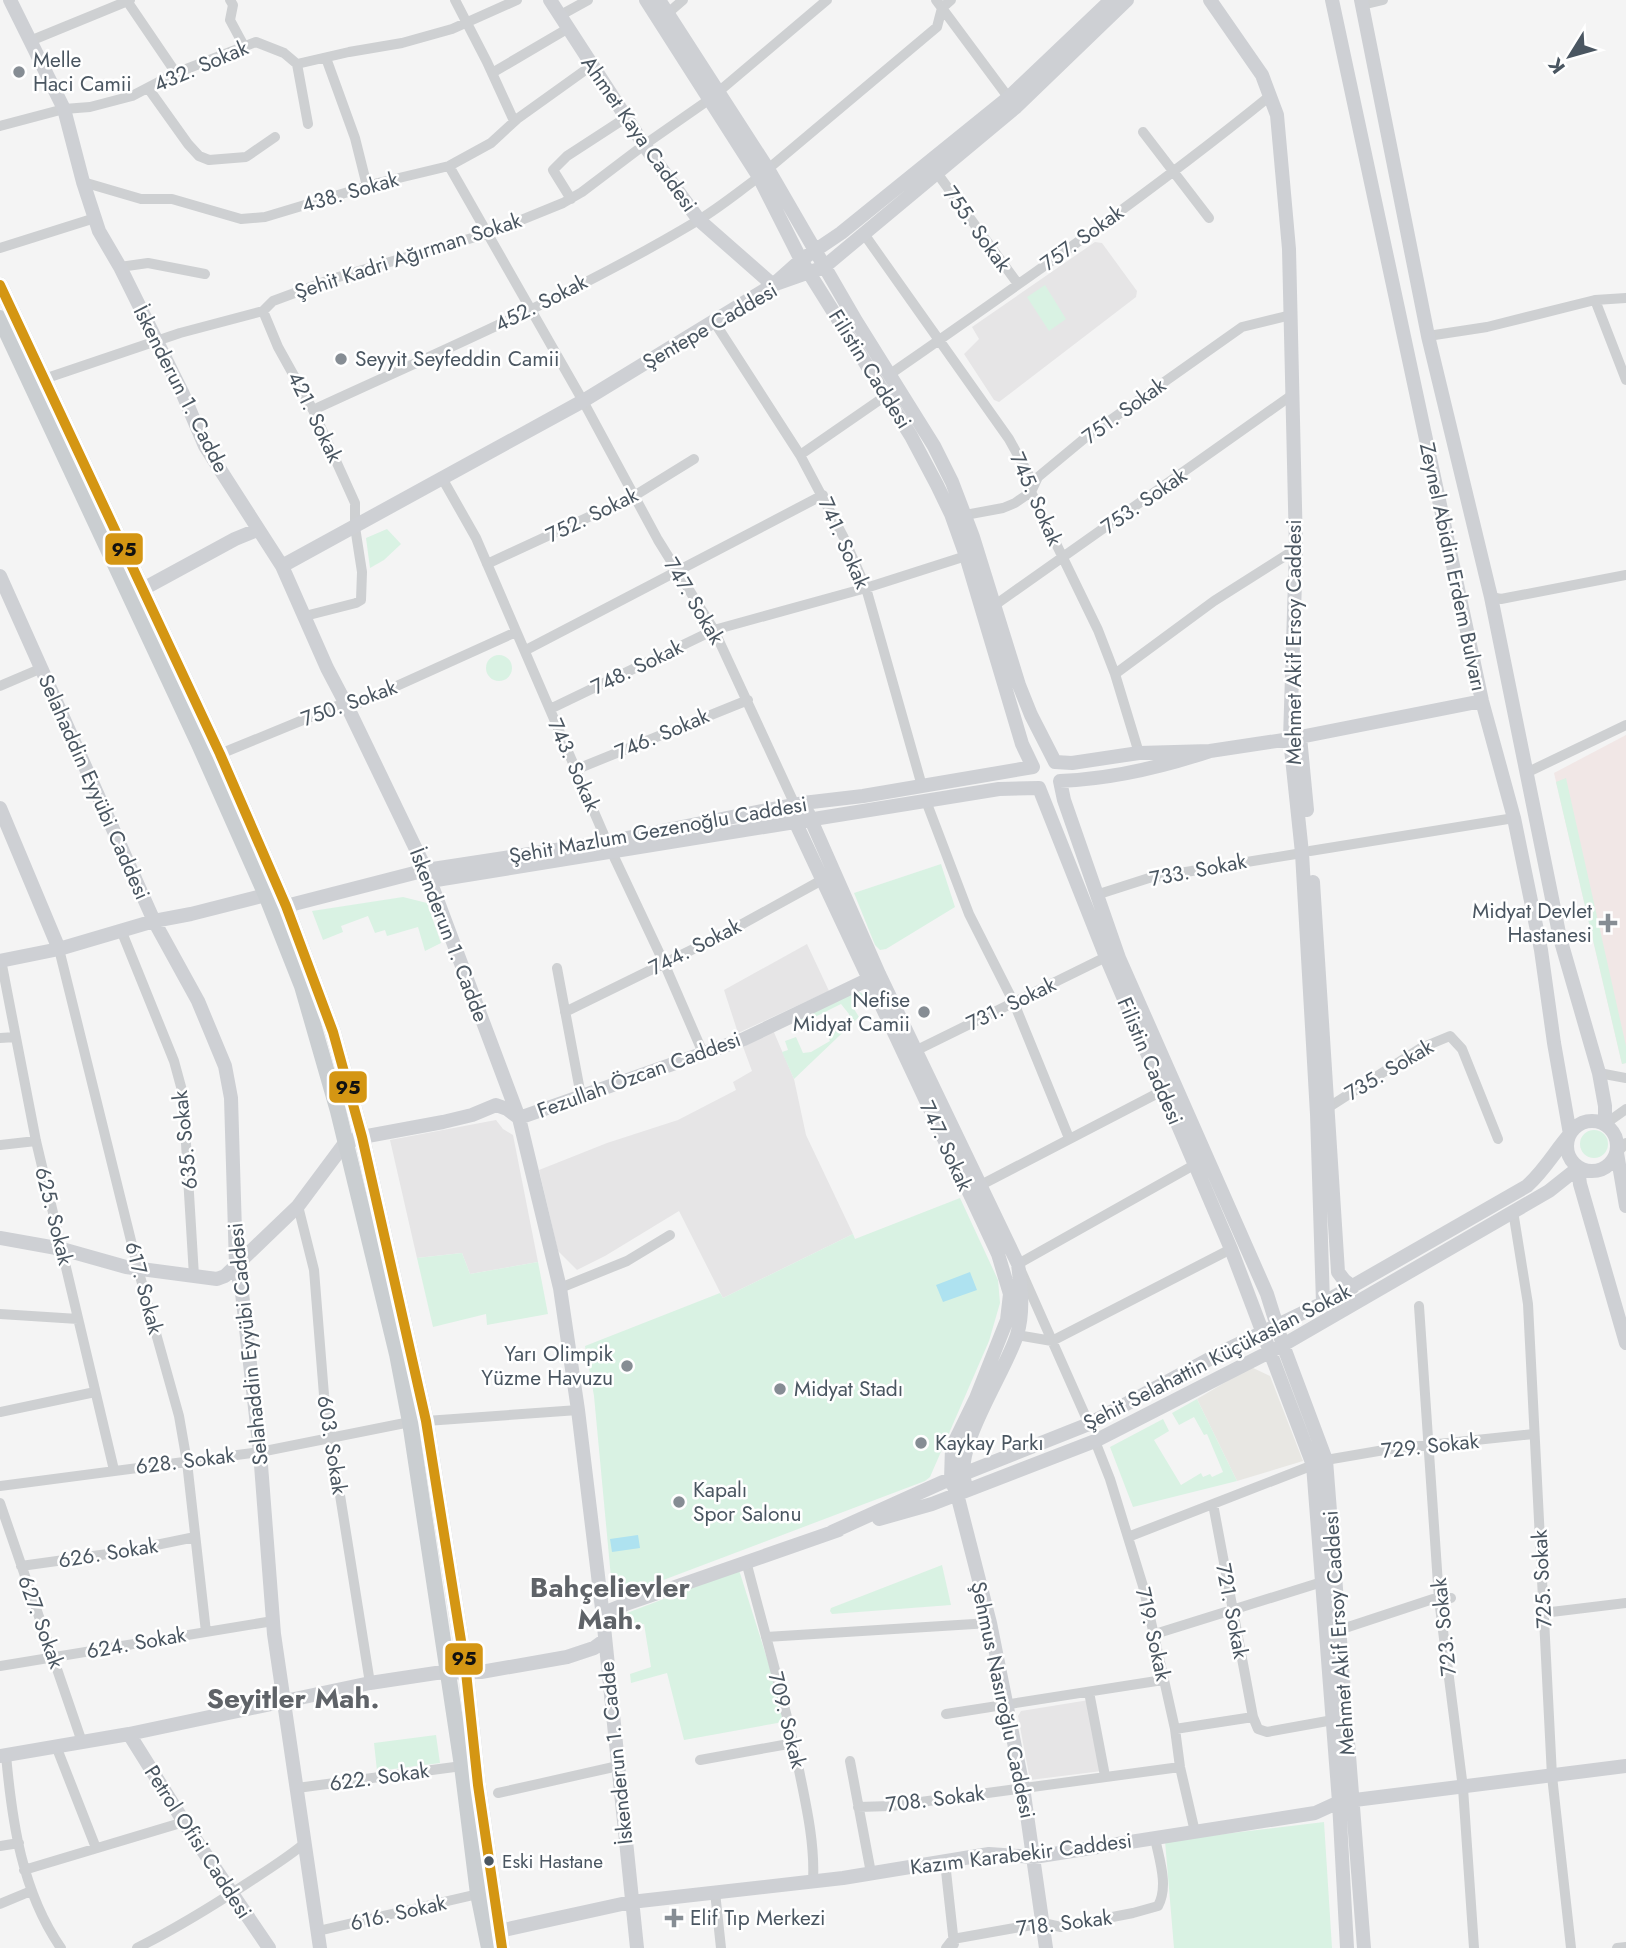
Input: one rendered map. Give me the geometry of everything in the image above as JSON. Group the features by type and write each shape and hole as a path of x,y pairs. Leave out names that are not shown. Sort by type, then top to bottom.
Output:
{"main road":[{"path":"0,285 220,754 286,906 333,1032 362,1137 466,1672 478,1785 502,1948"},
{"path":"0,318 4,338 183,709 266,895 302,986 338,1111 397,1354 418,1422 447,1672 478,1894 489,1948"}],"street":[{"name":"İskenderun 1. Cadde","path":"10,0 64,109 99,231 120,267 182,392 205,446 282,566 327,668 428,875 519,1118 560,1288 578,1410 606,1640 636,1948"},
{"path":"230,0 233,5 230,20 244,46"},
{"path":"455,0 514,121"},
{"path":"308,124 297,64 402,43 468,23 517,0"},
{"name":"Ahmet Kaya Caddesi","path":"550,0 644,145 699,220 773,285"},
{"path":"492,73 563,23 588,0"},
{"name":"Filistin Caddesi","path":"646,0 713,96 814,251 817,270 892,392 933,446 965,515 1018,685 1055,762"},
{"name":"Filistin Caddesi","path":"659,0 713,96"},
{"path":"667,13 683,0"},
{"name":"Şehit Kadri Ağırman Sokak","path":"44,379 180,333 263,311 273,301 335,278 489,233 571,198 713,96 827,0"},
{"name":"452. Sokak","path":"313,410 458,345 610,269 699,220 763,173 937,27 939,4 951,0"},
{"path":"773,285 801,260 841,233 1012,102 1111,0"},
{"name":"Şentepe Caddesi","path":"282,566 583,401 715,323 773,285 817,270 937,173 1127,0"},
{"name":"Mehmet Akif Ersoy Caddesi","path":"1210,0 1262,75 1277,115 1289,249 1296,549 1295,738 1306,852"},
{"name":"Zeynel Abidin Erdem Bulvarı","path":"1332,0 1482,701 1514,818 1541,950 1570,1133"},
{"path":"1361,2 1383,0"},
{"path":"30,41 128,1 176,73"},
{"name":"Zeynel Abidin Erdem Bulvarı","path":"1361,2 1429,336 1491,597 1560,938 1599,1073 1605,1106 1605,1124"},
{"path":"939,4 1012,102"},
{"name":"432. Sokak","path":"0,126 64,109 90,107 132,96 176,73 256,42 284,52 297,64"},
{"path":"326,58 355,138 367,186"},
{"name":"438. Sokak","path":"83,182 141,199 172,199 249,219 265,217 367,186 449,166 491,143 514,121 591,65"},
{"path":"148,88 188,144 199,156 209,160 246,157 275,137"},
{"name":"757. Sokak","path":"889,375 1174,170 1270,96"},
{"path":"571,198 553,170 567,156 627,117"},
{"path":"1143,132 1209,218"},
{"name":"747. Sokak","path":"449,166 677,572 714,630 796,805"},
{"name":"Filistin Caddesi","path":"763,173 801,260 817,270 889,375 892,392 951,514 1022,744 1033,767"},
{"name":"755. Sokak","path":"937,173 1018,284"},
{"path":"0,248 95,218"},
{"name":"745. Sokak","path":"864,234 1009,439 1031,479 1031,492 1098,630 1115,674 1139,753"},
{"path":"120,267 148,263 205,274"},
{"path":"1429,336 1487,327 1595,300 1626,298"},
{"path":"1595,300 1626,380"},
{"name":"421. Sokak","path":"263,311 278,347 313,410 355,503 355,527 362,572 361,600 305,616"},
{"name":"751. Sokak","path":"965,515 1003,508 1031,492 1038,477 1085,438 1242,327 1290,314"},
{"name":"741. Sokak","path":"715,323 823,495 866,588 922,786"},
{"path":"800,455 892,392"},
{"name":"753. Sokak","path":"995,606 1292,395"},
{"name":"752. Sokak","path":"487,564 634,496 694,459"},
{"name":"743. Sokak","path":"442,478 476,538 703,1053"},
{"path":"526,650 823,495"},
{"path":"143,589 225,544 257,530"},
{"path":"1115,674 1213,601 1296,549"},
{"name":"748. Sokak","path":"550,709 714,630 866,588 966,556"},
{"path":"1491,597 1501,599 1626,575"},
{"name":"Selahaddin Eyyübi Caddesi","path":"0,576 154,921 198,1001 225,1066 231,1098 236,1266 242,1293 260,1452 273,1621 320,1948"},
{"name":"750. Sokak","path":"220,754 337,706 348,708 516,632"},
{"path":"0,686 41,668"},
{"name":"746. Sokak","path":"577,769 748,700"},
{"path":"1055,762 1062,773 1060,781 1049,790 1039,788 1031,777 1033,767 1041,760 1072,763 1139,753 1210,751 1295,738 1482,701"},
{"path":"1526,773 1626,725"},
{"path":"1060,781 1084,780 1173,763 1210,751"},
{"name":"Şehit Mazlum Gezenoğlu Caddesi","path":"610,847 796,805 1033,767"},
{"name":"Filistin Caddesi","path":"1060,781 1096,895 1135,994 1267,1294 1276,1326"},
{"name":"Filistin Caddesi","path":"1039,788 1106,957 1231,1249 1262,1332"},
{"name":"Şehit Mazlum Gezenoğlu Caddesi","path":"286,906 428,875 610,847 803,822 999,789 1039,788"},
{"path":"926,801 969,914 1014,1003 1069,1138"},
{"path":"796,805 1018,1264 1089,1424"},
{"path":"0,808 59,949"},
{"name":"733. Sokak","path":"1096,895 1149,878 1514,818"},
{"name":"747. Sokak","path":"803,822 822,880 998,1254 1010,1294 1007,1320 976,1398 952,1447 962,1493"},
{"path":"1306,852 1329,1107 1338,1272 1343,1280 1353,1287"},
{"path":"1306,852 1323,1303"},
{"name":"744. Sokak","path":"565,1012 726,933 822,880"},
{"path":"1,960 59,949 154,921 266,895"},
{"name":"635. Sokak","path":"121,930 174,1061 183,1094 194,1276"},
{"name":"617. Sokak","path":"59,949 138,1269 179,1416 187,1462 206,1632"},
{"name":"731. Sokak","path":"915,1051 1106,957"},
{"name":"625. Sokak","path":"1,960 36,1141 114,1470"},
{"path":"557,968 581,1096"},
{"name":"Fezullah Özcan Caddesi","path":"345,1143 362,1137 457,1119 496,1105 519,1118 744,1039 869,979"},
{"name":"735. Sokak","path":"1329,1107 1421,1048 1450,1036 1462,1049 1497,1139"},
{"path":"0,1038 16,1037"},
{"path":"1599,1073 1626,1078"},
{"path":"979,1186 1162,1091"},
{"path":"1605,1124 1626,1109"},
{"path":"1626,1206 1622,1148 1615,1134 1598,1121 1582,1123 1570,1133 1567,1148 1569,1156 1578,1168 1580,1184 1626,1343"},
{"name":"Şehit Selahattin Küçükaslan Sokak","path":"832,1532 1089,1424 1353,1287 1527,1186 1549,1164 1570,1133"},
{"path":"0,1145 36,1141"},
{"path":"0,1238 62,1249 138,1269 217,1279 225,1276 298,1206 345,1143"},
{"path":"1578,1168 1586,1171 1601,1170 1614,1160 1622,1148"},
{"path":"1018,1264 1194,1165"},
{"name":"Şehit Selahattin Küçükaslan Sokak","path":"603,1617 626,1604 746,1561 962,1493 1095,1441 1277,1347 1562,1183 1578,1168"},
{"name":"603. Sokak","path":"298,1206 314,1270 324,1395 370,1684"},
{"name":"725. Sokak","path":"1513,1211 1528,1304 1552,1776 1571,1948"},
{"path":"560,1288 627,1261 670,1234"},
{"path":"1017,1335 1052,1341 1231,1249"},
{"path":"957,1478 977,1420 1004,1368 1017,1335 1021,1304 1018,1264"},
{"name":"723. Sokak","path":"1419,1306 1439,1599 1463,1788 1474,1948"},
{"path":"0,1314 78,1318"},
{"name":"Mehmet Akif Ersoy Caddesi","path":"1276,1326 1277,1347 1319,1463 1339,1630 1346,1802 1347,1948"},
{"name":"Mehmet Akif Ersoy Caddesi","path":"1262,1332 1277,1347"},
{"path":"0,1412 95,1392"},
{"name":"628. Sokak","path":"0,1486 260,1452 418,1422 578,1410"},
{"name":"729. Sokak","path":"1128,1537 1319,1463 1430,1445 1535,1434"},
{"name":"719. Sokak","path":"1095,1441 1110,1479 1155,1634 1195,1832"},
{"name":"Mehmet Akif Ersoy Caddesi","path":"1319,1463 1322,1582 1333,1720 1364,1948"},
{"name":"Şehmus Nasıroğlu Caddesi","path":"962,1493 1023,1787 1046,1948"},
{"name":"627. Sokak","path":"0,1503 82,1742"},
{"name":"721. Sokak","path":"1213,1504 1253,1717"},
{"name":"626. Sokak","path":"21,1566 122,1552 194,1537"},
{"name":"709. Sokak","path":"746,1561 794,1743 807,1808 813,1881"},
{"path":"1155,1634 1322,1582"},
{"path":"1339,1630 1439,1599 1451,1598"},
{"path":"1543,1613 1626,1603"},
{"name":"624. Sokak","path":"0,1666 273,1621"},
{"path":"766,1637 990,1623"},
{"path":"61,1948 41,1915 24,1870 3,1755 129,1734 370,1684 447,1672 481,1672 567,1657 594,1648 606,1640"},
{"path":"946,1714 1163,1680"},
{"path":"1090,1692 1105,1776"},
{"path":"1175,1729 1253,1717 1258,1729 1267,1732 1333,1720"},
{"name":"Petrol Ofisi Caddesi","path":"129,1734 184,1822 269,1948"},
{"path":"700,1760 794,1743"},
{"path":"57,1746 96,1848"},
{"path":"850,1762 871,1874"},
{"name":"622. Sokak","path":"297,1788 462,1766"},
{"path":"498,1793 618,1766"},
{"name":"Kazım Karabekir Caddesi","path":"499,1931 631,1902 871,1874 989,1854 1034,1857 1315,1813 1346,1802 1626,1766"},
{"name":"708. Sokak","path":"858,1807 891,1806 1180,1767"},
{"path":"24,1870 184,1822"},
{"name":"718. Sokak","path":"954,1944 1043,1923 1061,1927 1158,1906 1163,1881 1155,1838"},
{"path":"0,1846 19,1843"},
{"path":"137,1948 152,1944 305,1843"},
{"path":"945,1862 954,1944 946,1948"},
{"path":"0,1904 31,1891"},
{"path":"715,1892 721,1948"},
{"name":"616. Sokak","path":"318,1931 478,1894"},
{"path":"1617,1948 1626,1947"}],"shaded area":[{"path":"1095,242 1102,243 1137,291 1136,297 999,402 994,400 964,354 979,339 972,327"},
{"name":"Midyat Devlet Hastanesi","path":"1626,735 1626,1063 1622,1064 1554,773"},
{"path":"807,944 829,991 738,1033 724,990"},
{"path":"773,1030 794,1079 806,1135 853,1234 723,1298 679,1211 577,1270 558,1251 539,1170 607,1143 678,1120 736,1090 733,1082 752,1071 742,1044"},
{"path":"496,1120 503,1129 513,1135 538,1262 470,1274 462,1253 417,1258 390,1140"},
{"path":"1251,1367 1270,1376 1303,1461 1237,1481 1197,1399"},
{"path":"1089,1700 1102,1771 1030,1780 1018,1716 1021,1711"}],"green space":[{"path":"1045,285 1066,319 1049,331 1027,297"},
{"path":"387,529 401,544 384,560 370,568 366,538"},
{"path":"499,655 508,659 512,668 508,677 499,681 490,677 486,668 490,659"},
{"path":"1566,778 1626,1046 1626,1063 1622,1064 1556,782"},
{"path":"941,864 955,907 886,949 880,950 875,945 854,893"},
{"path":"403,897 427,903 441,943 425,951 418,927 387,936 385,930 375,933 368,916 341,926 343,932 323,940 312,911"},
{"path":"856,990 868,997 851,1004 859,1017 794,1079 782,1052 788,1050 785,1041 796,1037 803,1053 811,1052 830,1041 825,1030 849,1019 849,1014 841,1004 803,1023 800,1017"},
{"path":"1594,1130 1604,1134 1608,1144 1604,1154 1594,1158 1584,1154 1580,1144 1584,1134"},
{"path":"960,1198 998,1280 1000,1303 989,1341 930,1477 613,1599 594,1396 585,1346 720,1293 723,1298 853,1234 855,1239"},
{"path":"462,1253 470,1274 538,1262 548,1314 487,1325 486,1314 433,1327 417,1258"},
{"path":"1197,1399 1237,1481 1133,1507 1110,1447 1163,1419 1169,1431 1154,1440 1181,1485 1201,1473 1203,1477 1210,1474 1212,1477 1223,1472 1207,1434 1204,1435 1194,1417 1179,1425 1172,1413"},
{"path":"942,1565 951,1605 832,1614 830,1611 831,1608"},
{"path":"739,1570 770,1668 783,1722 684,1740 667,1673 631,1683 630,1674 651,1667 644,1624 627,1627 627,1613"},
{"path":"436,1735 440,1763 377,1771 374,1743"},
{"path":"1324,1822 1332,1948 1174,1948 1165,1841"}],"water":[{"path":"970,1272 977,1290 943,1302 936,1285"},
{"path":"638,1535 640,1548 612,1552 610,1539"}],"transit line":[{"name":"95","path":"0,285 220,754 286,906 333,1032 362,1137 426,1421 466,1672 478,1785 502,1948"}],"place":[{"name":"Melle Haci Camii","path":"19,72"},
{"name":"Seyyit Seyfeddin Camii","path":"341,359"},
{"name":"Midyat Devlet Hastanesi","path":"1608,923"},
{"name":"Nefise Midyat Camii","path":"924,1012"},
{"name":"Yarı Olimpik Yüzme Havuzu","path":"627,1366"},
{"name":"Midyat Stadı","path":"780,1389"},
{"name":"Kaykay Parkı","path":"921,1443"},
{"name":"Kapalı Spor Salonu","path":"679,1502"},
{"name":"Eski Hastane","path":"489,1861"},
{"name":"Elif Tıp Merkezi","path":"674,1918"}],"district":[{"name":"Bahçelievler Mah.","path":"610,1603"},
{"name":"Seyitler Mah.","path":"293,1698"}]}
